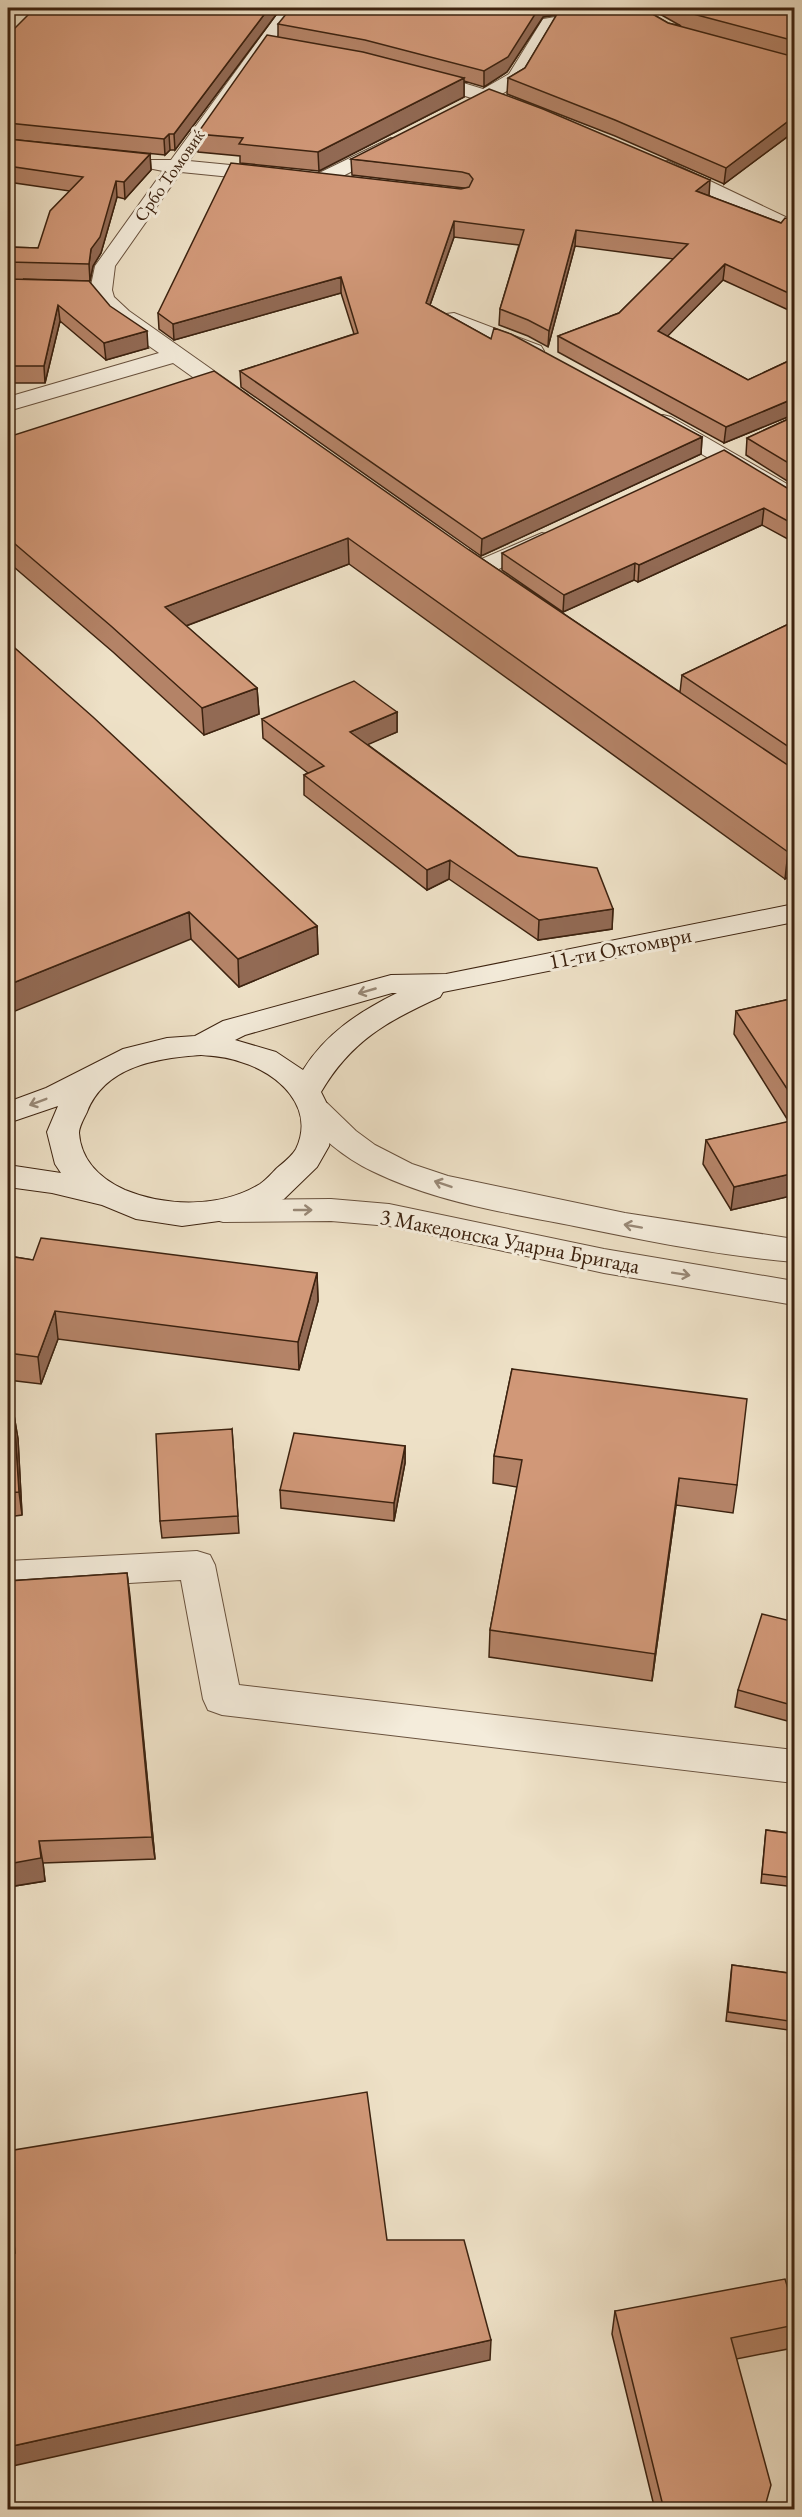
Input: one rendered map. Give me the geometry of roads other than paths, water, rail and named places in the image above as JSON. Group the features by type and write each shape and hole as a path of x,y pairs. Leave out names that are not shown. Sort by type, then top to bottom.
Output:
{"street":[{"name":"Србо Томовиќ","path":"101,290 105,266 174,166 282,17 292,8"},
{"path":"466,106 516,78 549,23 633,9"},
{"path":"263,44 286,48"},
{"path":"405,72 487,95 540,114"},
{"path":"322,179 405,137"},
{"path":"650,160 691,177 795,229"},
{"path":"138,162 357,184"},
{"path":"78,289 101,290 104,299 121,316 254,410"},
{"path":"454,319 519,343 549,360"},
{"path":"8,404 176,355"},
{"path":"642,411 734,450 795,498"},
{"path":"692,470 734,450"},
{"path":"478,569 564,530"},
{"path":"459,555 498,583"},
{"name":"11-ти Октомври","path":"446,983 795,913"},
{"path":"201,1045 234,1028 391,984 446,983"},
{"path":"8,1176 52,1182 105,1197 131,1208 161,1214 192,1215 223,1211 253,1202 278,1188 298,1171 311,1151 317,1131 311,1101 318,1068 335,1046 379,1013 446,983"},
{"path":"8,1113 57,1095 126,1058 150,1050 175,1046 201,1045 234,1048 264,1058 289,1072 311,1101"},
{"path":"105,1070 85,1085 71,1104 63,1124 63,1144 70,1164 84,1182 105,1197"},
{"name":"3 Македонска Ударна Бригада","path":"311,1101 339,1135 365,1153 405,1172 454,1188 576,1216 795,1251"},
{"name":"3 Македонска Ударна Бригада","path":"223,1211 331,1210 389,1215 604,1261 795,1293"},
{"path":"8,1576 197,1565 222,1699 795,1767"}]}
